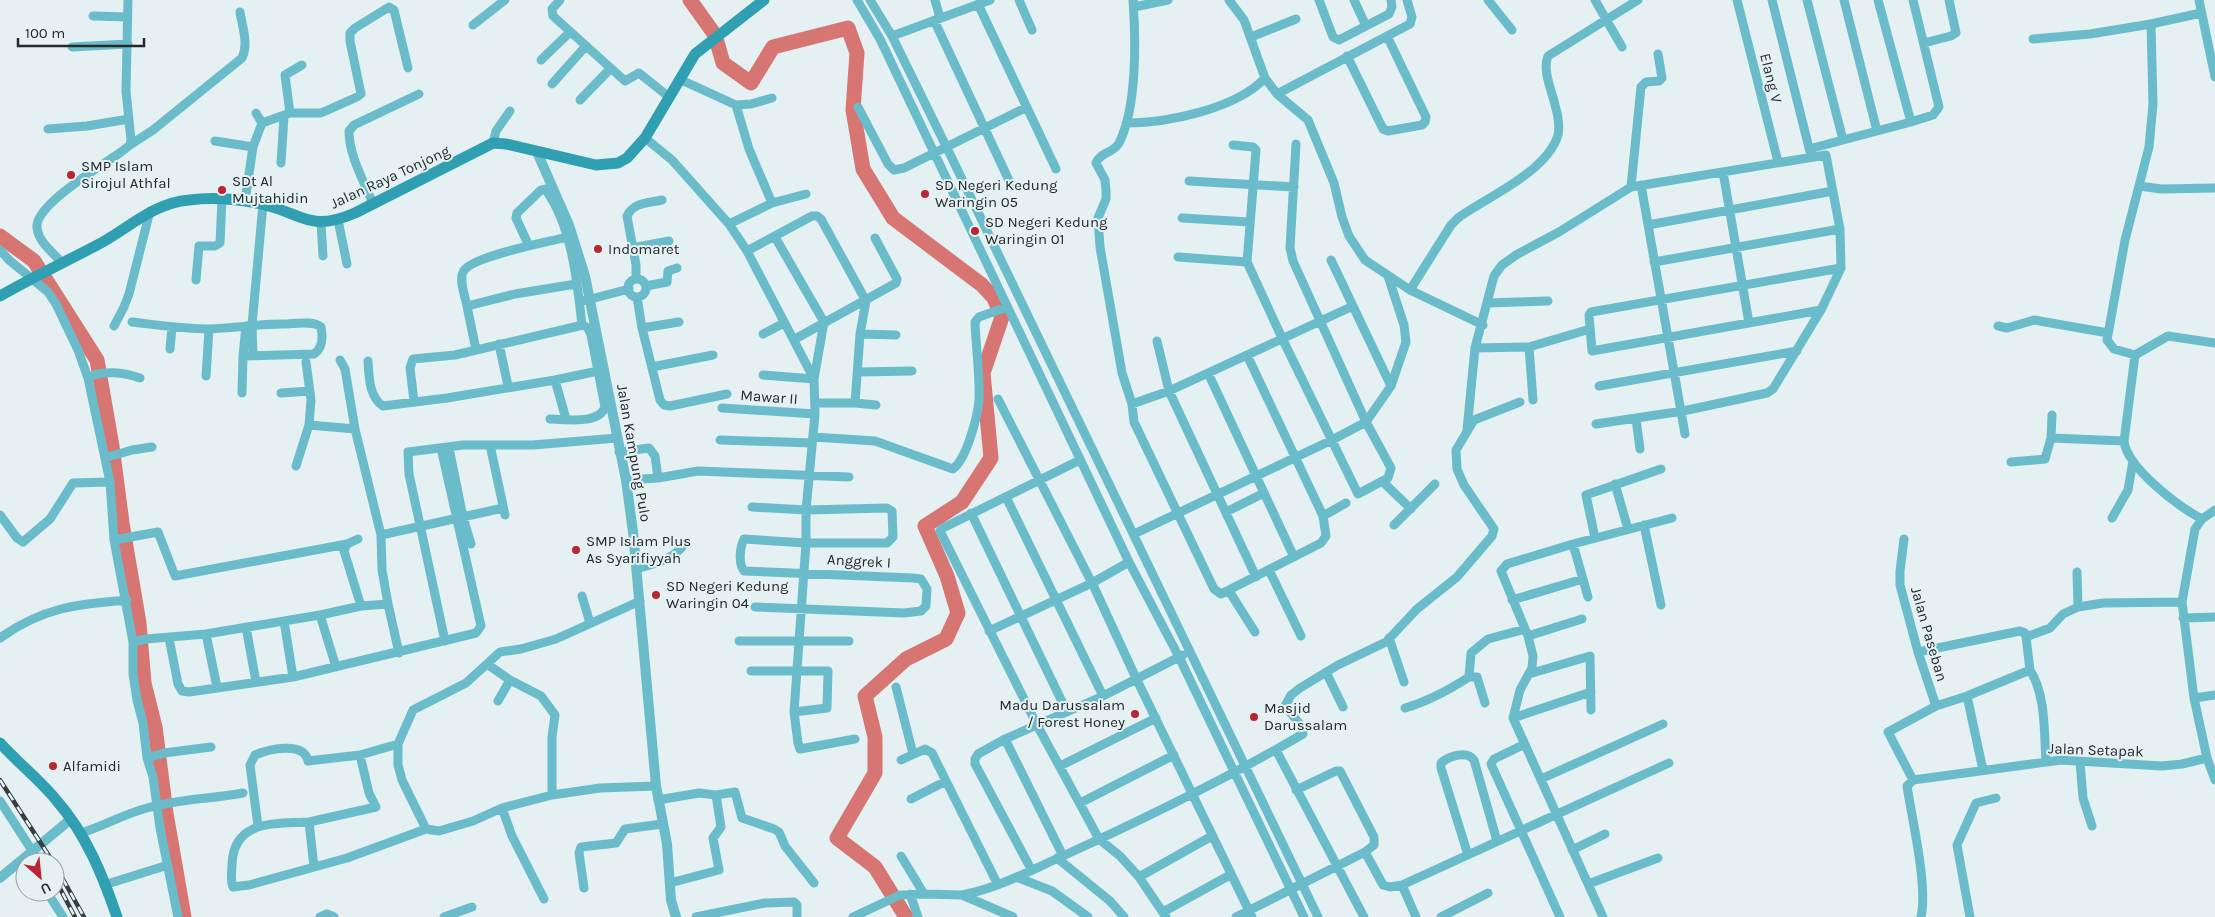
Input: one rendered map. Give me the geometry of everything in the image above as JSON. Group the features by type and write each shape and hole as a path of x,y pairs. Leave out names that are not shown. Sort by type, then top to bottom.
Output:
{"main road":[{"path":"493,143 506,144 596,165 610,165 627,158 645,138 695,54 764,0"},
{"name":"Jalan Raya Tonjong","path":"0,296 61,262 102,242 150,211 187,200 222,199 263,204 293,216 321,223 338,220 493,143"},
{"path":"0,744 57,800 81,833 117,917"}],"street":[{"path":"128,0 126,91 130,145"},
{"path":"473,25 505,0"},
{"path":"560,0 551,13 610,69 625,81 639,73 669,97"},
{"path":"858,0 880,39 1004,311 1095,488 1129,562 1179,657 1304,917"},
{"path":"870,0 892,36 946,146 1318,917"},
{"path":"935,0 937,19 1012,187"},
{"path":"892,36 990,0"},
{"path":"1019,0 1032,30"},
{"path":"1168,0 1134,3 1134,72 1126,123 1118,146 1098,159 1096,163 1105,180 1106,190 1106,199 1098,218 1100,247 1122,373 1138,431 1216,592 1221,594 1324,541 1326,536 1323,516 1247,355"},
{"path":"1231,0 1244,20 1265,78 1277,94 1308,120 1334,183 1342,217 1349,236 1357,250 1365,260 1410,290 1483,325"},
{"path":"1319,0 1336,40 1389,14 1392,7 1391,0"},
{"path":"1354,0 1366,26"},
{"path":"1277,94 1412,22 1407,0"},
{"path":"1488,0 1512,30"},
{"path":"1595,0 1622,48"},
{"path":"1410,290 1451,225 1458,218 1520,178 1547,154 1558,135 1559,126 1546,61 1552,52 1606,22 1638,0"},
{"name":"Elang V","path":"1737,0 1778,162"},
{"path":"1772,0 1810,152"},
{"path":"1807,0 1842,140"},
{"path":"1844,0 1877,131"},
{"path":"1878,0 1911,122"},
{"path":"1467,430 1475,348 1483,325 1494,276 1502,265 1516,255 1559,232 1631,187 1778,162 1842,140 1933,115 1939,107 1913,0"},
{"path":"1924,43 1956,33 1949,0"},
{"path":"2199,0 2215,77"},
{"path":"978,4 1056,169"},
{"path":"245,201 252,148 262,123 287,114 321,114 357,98 361,94 350,33 354,28 389,7 396,14 408,68"},
{"path":"61,262 41,240 37,230 39,219 47,205 153,130 242,58 245,52 245,43 240,12"},
{"path":"2033,39 2090,34 2202,13"},
{"path":"93,16 127,17"},
{"path":"1251,37 1296,19"},
{"path":"2151,24 2153,104 2149,147 2129,222 2108,333 2108,342 2111,347 2134,354 2168,336 2215,343"},
{"path":"541,60 570,32"},
{"path":"1347,56 1383,129 1388,131 1422,125 1426,122 1426,117 1387,36"},
{"path":"72,47 128,44"},
{"path":"552,84 585,46"},
{"path":"1631,187 1641,87 1646,82 1661,80 1662,75 1658,54"},
{"path":"281,163 287,114 285,75 302,65"},
{"path":"580,100 610,69"},
{"path":"1126,123 1155,122 1215,107 1250,92 1265,78"},
{"path":"679,79 736,104 750,104 772,98"},
{"path":"373,204 356,163 349,141 349,131 354,126 419,94"},
{"path":"736,104 749,149 772,203"},
{"path":"858,106 891,168 904,168 1027,107"},
{"path":"493,143 496,131 510,111"},
{"path":"256,113 262,123"},
{"path":"48,129 87,126 129,119"},
{"path":"645,138 672,160 729,224 747,252 814,379"},
{"path":"215,141 252,148"},
{"path":"1233,145 1253,147 1256,150 1247,262 1358,494 1383,482 1390,475 1391,468 1366,422 1319,321 1291,254 1296,144"},
{"name":"Jalan Kampung Pulo","path":"536,152 569,225 579,254 591,298 619,452 626,480 640,601 656,786 667,844 672,907 676,917"},
{"path":"1596,424 1683,411 1768,393 1772,390 1798,351 1821,310 1841,268 1840,228 1826,155 1810,152"},
{"path":"1723,172 1749,323"},
{"path":"1189,181 1294,187"},
{"path":"1642,185 1654,262 1686,434"},
{"path":"2140,186 2161,189 2215,188"},
{"path":"529,246 516,218 517,213 543,189 547,190 568,237 582,325"},
{"path":"1648,224 1833,191"},
{"path":"729,224 772,203 806,194"},
{"path":"196,280 199,246 216,246 220,243 222,199"},
{"path":"636,280 627,216 630,209 637,205 662,200"},
{"path":"242,393 248,356 249,326 263,204"},
{"path":"114,326 129,294 150,211"},
{"path":"747,252 812,216 817,216 821,219 866,301 860,334 856,403"},
{"path":"1182,218 1249,222"},
{"path":"338,220 347,264"},
{"path":"321,223 323,256"},
{"path":"1654,262 1840,228"},
{"path":"476,350 462,272 490,256 568,237"},
{"path":"775,237 824,322 814,379 815,414 806,510 806,543 794,712 798,743 800,749 855,739"},
{"path":"794,339 894,286 897,282 876,238"},
{"path":"632,248 669,241"},
{"path":"0,250 35,278 48,292 56,304 91,376 112,456 110,482 122,539 126,600 134,642 133,674 143,723 156,755 153,777 178,917"},
{"path":"1178,257 1247,262"},
{"path":"1331,260 1391,386"},
{"path":"646,286 667,282 668,272 677,268"},
{"path":"1821,310 1592,351 1588,315 1591,312 1841,268"},
{"path":"1134,534 1296,458 1366,422 1391,386 1406,342 1404,325 1388,276"},
{"path":"646,286 640,280 636,280 630,283 629,289 637,297 656,390 664,405 670,406 727,394"},
{"path":"467,306 515,294 576,284"},
{"path":"637,297 644,293 646,286"},
{"path":"579,301 629,289"},
{"path":"1487,302 1548,301"},
{"path":"1132,404 1169,391 1352,306"},
{"path":"720,440 875,441 953,469 968,445 979,401 975,322 979,316 1024,309"},
{"path":"1998,326 2007,328 2034,320 2108,333"},
{"path":"132,322 209,329 318,324 321,328 322,334 319,350 314,354 248,356"},
{"path":"642,328 679,322"},
{"path":"764,334 784,323"},
{"path":"414,402 410,368 414,359 455,355 582,325 588,328 591,335 605,407 603,412 595,418 550,419"},
{"path":"170,348 172,327"},
{"path":"1475,348 1529,347 1590,328"},
{"path":"206,376 209,329"},
{"path":"860,334 896,335"},
{"path":"1157,341 1169,391 1256,577"},
{"path":"499,344 508,386"},
{"path":"1529,347 1533,400"},
{"path":"1599,386 1676,374 1798,351"},
{"path":"2134,354 2124,441 2125,447 2133,461 2177,505 2208,517"},
{"path":"652,367 713,355"},
{"path":"340,360 345,370 355,429 381,536 382,570 398,653"},
{"path":"368,361 371,387 380,404 388,406 555,380 598,371"},
{"path":"296,466 309,425 311,407 306,362"},
{"path":"859,372 912,371"},
{"path":"1208,373 1294,557"},
{"path":"91,376 129,374 140,378"},
{"path":"763,375 814,379"},
{"path":"555,380 566,420"},
{"path":"281,393 310,391"},
{"path":"998,399 1092,583 1193,793 1230,875 1251,914"},
{"path":"853,917 905,894 962,895 998,885 1193,793 1276,750 1302,734 1304,731 1285,707 1288,698 1326,672 1383,645 1417,609 1457,577 1492,536 1494,529 1464,485 1457,469 1456,450 1474,420 1520,402"},
{"path":"815,403 876,405"},
{"path":"1056,410 1070,404"},
{"name":"Mawar II","path":"722,408 815,414"},
{"path":"2010,462 2045,459 2051,438 2052,414"},
{"path":"1636,419 1640,449"},
{"path":"309,425 355,429"},
{"path":"445,641 406,455 410,450 490,445 533,445 617,438"},
{"path":"2051,438 2124,441"},
{"path":"381,536 459,518 504,512 490,445"},
{"path":"112,456 152,447"},
{"path":"169,638 180,688 189,692 293,677 471,635 480,630 445,448"},
{"path":"619,452 648,448 654,456 658,478"},
{"path":"1080,460 971,513 940,529 940,531 1037,725 1099,839 1120,856 1139,876 1165,915 1230,875"},
{"path":"2112,518 2128,490 2133,461"},
{"path":"1594,538 1586,495 1662,469"},
{"path":"626,480 658,478 698,471 849,477"},
{"path":"1095,488 1107,480"},
{"path":"0,515 23,542 50,519 73,483 110,482"},
{"path":"1383,482 1411,508"},
{"path":"1394,525 1435,484"},
{"path":"1615,484 1628,530"},
{"path":"1226,512 1264,493"},
{"path":"1006,497 1103,696"},
{"path":"1323,516 1346,503"},
{"path":"752,507 806,510 887,508 892,511 894,521 893,537 887,543 806,543"},
{"path":"2215,510 2193,537 2182,602 2194,698 2207,758 2215,780"},
{"path":"971,513 1067,712"},
{"path":"459,518 471,544"},
{"path":"1592,917 1602,915 1513,718 1520,690 1529,674 1533,656 1526,632 1502,574 1503,566 1594,538 1672,518"},
{"path":"1644,525 1661,605"},
{"path":"122,539 158,532 175,576 347,544 358,540"},
{"name":"Anggrek I","path":"801,610 904,613 921,611 926,606 927,588 921,579 804,572 744,571 741,566 744,539 806,543"},
{"name":"Jalan Paseban","path":"1904,539 1900,585 1918,652 1936,706"},
{"path":"347,544 344,551 361,606"},
{"path":"1573,544 1588,597"},
{"path":"636,569 663,561 682,547"},
{"path":"989,631 1092,583 1129,562"},
{"path":"1269,570 1301,636"},
{"path":"2077,572 2078,607"},
{"path":"1512,600 1583,579"},
{"path":"1229,591 1255,632"},
{"path":"582,596 590,623"},
{"path":"0,638 39,614 70,606 126,600"},
{"path":"426,829 402,780 398,765 398,744 413,710 466,684 500,652 521,649 556,639 640,601"},
{"path":"2026,637 2050,628 2063,614 2078,607 2103,603 2182,602"},
{"path":"134,642 146,639 206,634 320,615 361,606 388,604"},
{"path":"755,607 801,610"},
{"path":"320,615 336,667"},
{"path":"2183,618 2215,617"},
{"path":"1469,677 1471,653 1488,639 1582,619"},
{"path":"284,621 293,677"},
{"path":"246,628 256,682"},
{"path":"1918,652 2020,631 2025,633 2030,670 2037,681 2040,696 2046,762"},
{"path":"206,634 217,687"},
{"path":"1389,638 1404,682"},
{"path":"739,641 849,641"},
{"path":"1031,869 975,764 978,754 1005,739 1137,680 1190,651"},
{"path":"1529,674 1590,656 1591,710"},
{"path":"487,664 510,680 541,696 555,715 552,736 552,795"},
{"name":"Jalan Paseban","path":"1913,780 1888,732 1936,706 1967,696 2030,670"},
{"path":"751,671 828,671 831,708 794,712"},
{"path":"1326,672 1343,707"},
{"path":"1406,708 1420,704 1469,677 1477,677 1485,703"},
{"path":"498,702 510,680"},
{"path":"896,687 913,754"},
{"path":"1513,718 1591,692"},
{"path":"2194,698 2215,695"},
{"path":"1967,696 1983,770"},
{"path":"1060,766 1156,718"},
{"path":"1541,779 1663,724"},
{"path":"1005,739 1060,857 1110,901 1124,917"},
{"path":"258,826 250,765 255,755 291,748 303,751 308,760 360,755 398,744"},
{"path":"1525,744 1494,759 1491,764 1560,917"},
{"path":"156,755 211,747"},
{"path":"901,760 925,749 930,751 998,885"},
{"path":"1276,750 1364,917"},
{"path":"1468,854 1441,768 1441,763 1445,760 1466,754 1470,755 1474,760 1497,842"},
{"path":"360,755 369,793 376,807 308,822 258,826 246,831 233,854 233,887 249,885 347,858 426,829 439,831 447,829 502,808 552,795 600,788 656,786"},
{"path":"1080,803 1174,755"},
{"name":"Jalan Setapak","path":"1913,780 2046,762 2162,766 2182,764 2207,758"},
{"path":"2080,762 2083,798 2092,826"},
{"path":"1365,852 1383,885 1390,887 1402,885 1669,763"},
{"path":"1236,917 1251,914 1302,883 1365,852 1374,845 1375,840 1340,771 1336,771 1296,790"},
{"path":"1913,780 1907,786 1922,888 1921,917"},
{"path":"912,799 946,781"},
{"path":"658,800 699,793 716,795 735,792 742,818 779,832 785,846 814,883"},
{"path":"81,833 99,828 132,812 170,802 243,793"},
{"path":"670,883 719,870 713,838 721,827 716,795"},
{"path":"1970,917 1957,845 1976,803 1996,798"},
{"path":"0,801 27,852"},
{"path":"502,808 512,836 544,899"},
{"path":"35,852 71,819"},
{"path":"308,822 314,867"},
{"path":"584,888 579,853 581,847 616,843 625,829 662,824"},
{"path":"1572,850 1606,834"},
{"path":"1139,876 1212,836"},
{"path":"901,856 924,894"},
{"path":"1588,884 1658,858"},
{"path":"104,885 168,865"},
{"path":"0,878 15,868"},
{"path":"1016,877 1052,891 1088,917"},
{"path":"1402,885 1416,917"},
{"path":"905,894 918,917"},
{"path":"1441,917 1488,894"},
{"path":"962,895 1013,917"},
{"path":"53,902 63,917"},
{"path":"696,917 765,903 794,902 798,917"},
{"path":"444,917 472,906"},
{"path":"320,917 327,914 334,917"}],"waterway":[{"path":"690,0 715,35 723,63 751,83 773,47 848,28 857,53 853,110 863,169 893,218 982,285 994,298 1002,317 983,373 991,458 962,502 925,526 947,576 958,613 946,639 906,659 865,696 875,737 875,773 837,838 875,867 906,917"},
{"path":"0,236 34,261 97,360 139,623 144,683 155,727 166,813 184,917"}],"railway":[{"path":"0,780 47,852"},
{"path":"65,883 84,917"},
{"path":"65,898 75,917"}],"place":[{"name":"SMP Islam Sirojul Athfal","path":"71,175"},
{"name":"SDt Al Mujtahidin","path":"222,190"},
{"name":"SD Negeri Kedung Waringin 05","path":"925,194"},
{"name":"SD Negeri Kedung Waringin 01","path":"975,231"},
{"name":"Indomaret","path":"598,249"},
{"name":"SMP Islam Plus As Syarifiyyah","path":"576,550"},
{"name":"SD Negeri Kedung Waringin 04","path":"656,595"},
{"name":"Madu Darussalam / Forest Honey","path":"1135,714"},
{"name":"Masjid Darussalam","path":"1254,717"},
{"name":"Alfamidi","path":"53,766"}]}
